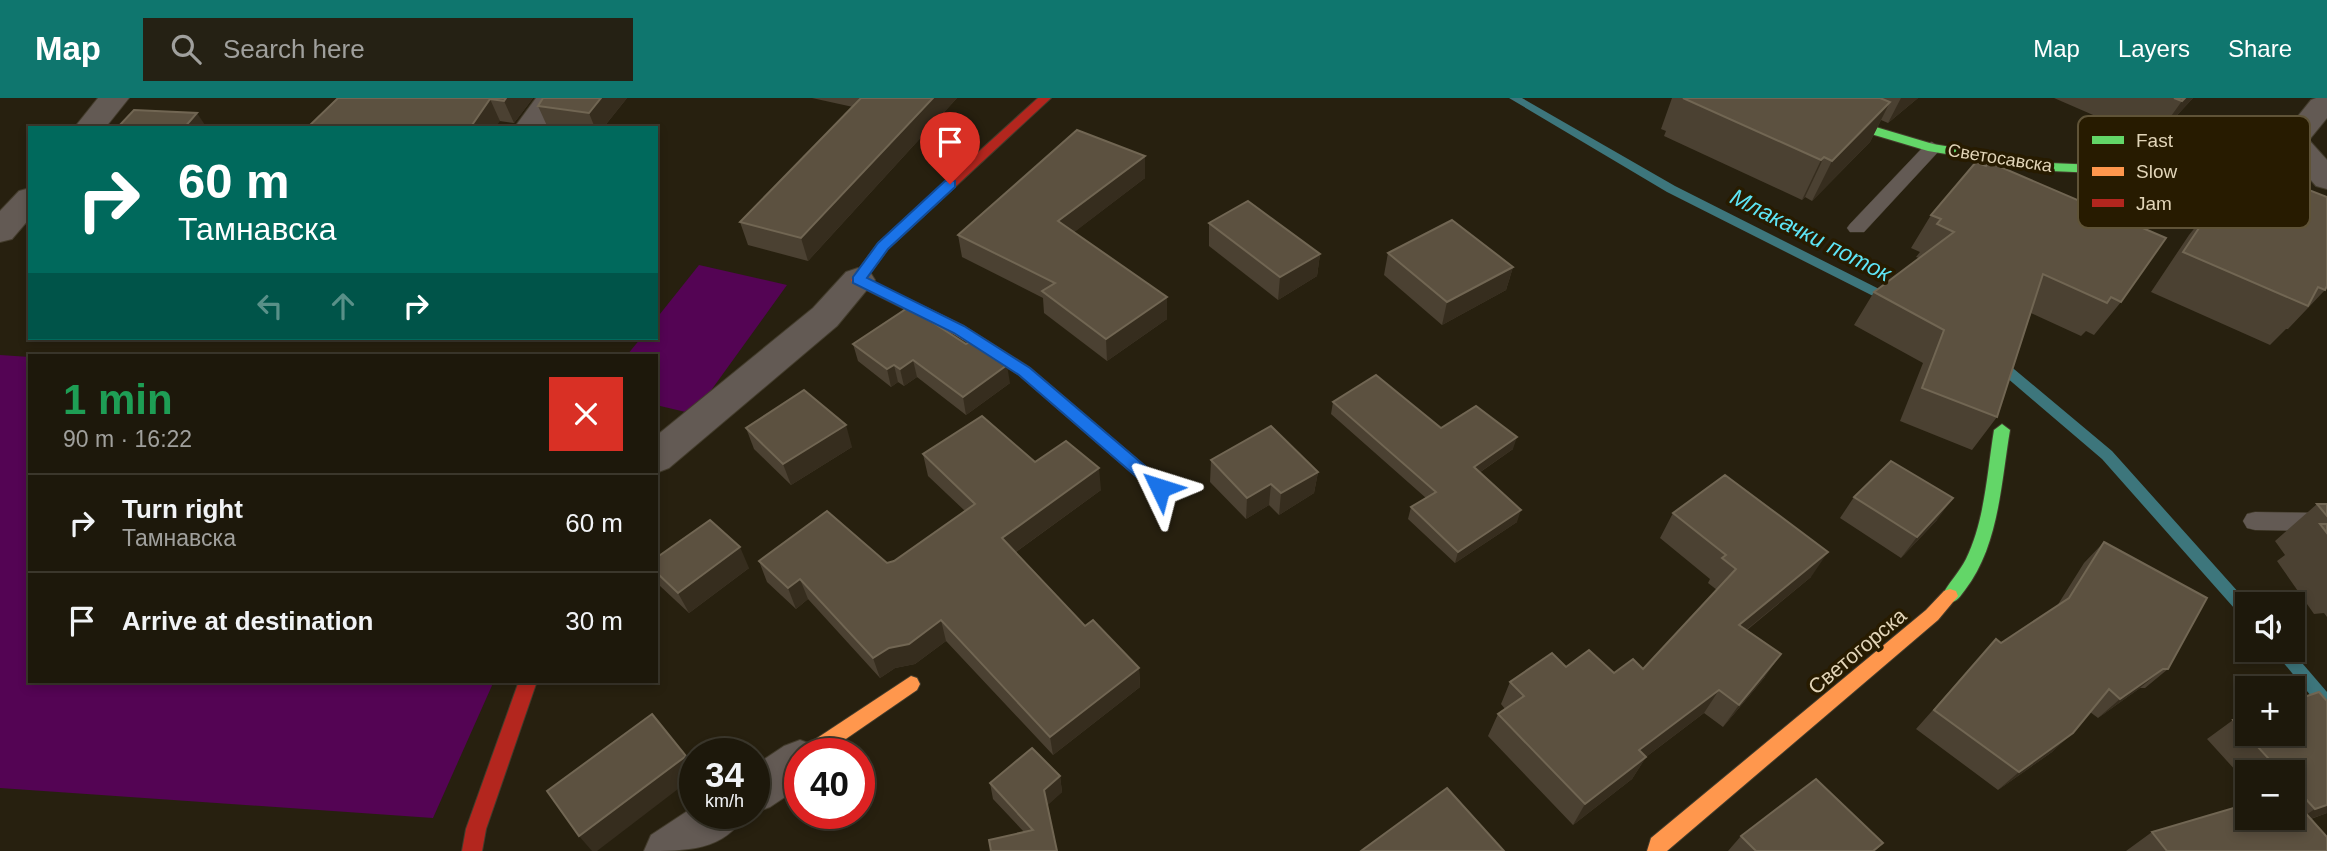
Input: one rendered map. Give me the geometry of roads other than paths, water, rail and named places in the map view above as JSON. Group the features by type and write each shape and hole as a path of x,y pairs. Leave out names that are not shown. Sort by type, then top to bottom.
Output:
{"street":[{"path":"91,126 114,98"},
{"path":"531,126 551,98"},
{"path":"658,456 825,317 858,280 883,246 1045,98"},
{"name":"Светосавска","path":"1789,98 1865,128 1932,148 2050,167 2078,168"},
{"path":"2310,120 2321,106 2327,104"},
{"path":"2310,160 2327,179"},
{"path":"0,231 28,200"},
{"path":"858,280 959,330 1024,371 1160,488"},
{"name":"Светогорска","path":"1657,851 1658,845 1932,615 1966,579 1981,546 2002,430"},
{"path":"472,851 475,830 527,683"},
{"path":"832,738 911,684"},
{"path":"668,851 700,829"}],"lane":[{"path":"1857,228 1932,148"},
{"path":"2255,521 2327,522"}],"waterway":[{"name":"Млакачки поток","path":"1514,98 1671,189 1889,299"},
{"name":"Млакачки поток","path":"1997,362 2107,455 2235,599"},
{"name":"Млакачки поток","path":"2291,662 2327,703"}]}
